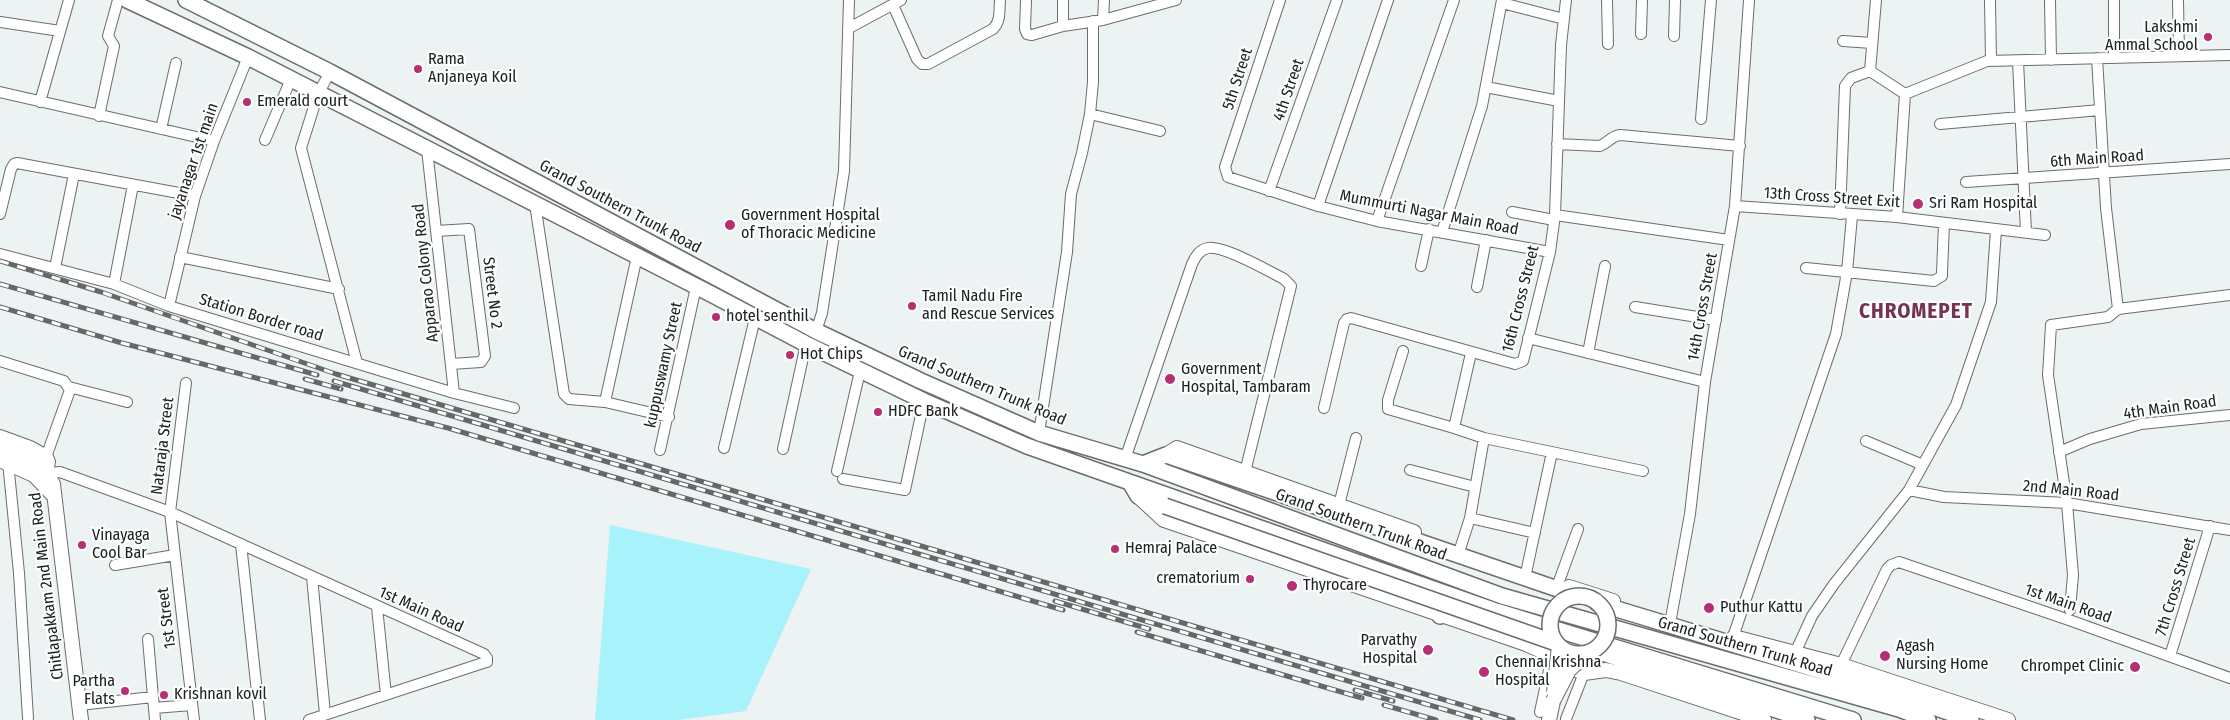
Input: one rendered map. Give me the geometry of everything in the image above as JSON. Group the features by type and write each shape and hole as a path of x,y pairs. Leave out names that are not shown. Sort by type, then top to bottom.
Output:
{"main road":[{"path":"127,0 248,57 860,371 1027,446 1496,611 1853,720"},
{"name":"Grand Southern Trunk Road","path":"186,0 330,72 816,331 921,381 1039,433 1143,464 1502,596 1899,709 1928,720"},
{"path":"1143,464 1171,457 1585,597 1597,603 1884,690 1971,720"},
{"path":"1131,483 1138,496 1558,645 1573,653 1590,651 1807,720"},
{"path":"1440,616 1447,594"},
{"path":"1558,645 1552,635 1551,617 1561,602 1578,596"},
{"path":"1590,651 1600,644 1607,627 1607,618 1597,603"}],"street":[{"path":"40,102 69,0"},
{"path":"99,116 114,46 108,36 118,0"},
{"path":"816,331 822,313 844,171 849,0"},
{"path":"849,28 897,2 917,59 922,64 928,64 993,30 999,18 1000,0"},
{"path":"1026,0 1025,29 1027,34 1032,35 1063,26 1098,21 1156,3 1176,0"},
{"path":"1063,0 1063,26"},
{"path":"1039,433 1067,252 1071,194 1090,114 1098,21 1104,0"},
{"name":"5th Street","path":"1225,167 1280,0"},
{"name":"4th Street","path":"1269,191 1336,0"},
{"path":"1318,206 1388,0"},
{"path":"1377,221 1454,0"},
{"name":"16th Cross Street","path":"1324,408 1344,323 1347,319 1351,318 1471,353 1518,364 1523,361 1550,252 1554,217 1566,0"},
{"path":"1607,0 1608,44"},
{"path":"1641,34 1642,0"},
{"path":"1674,36 1675,0"},
{"path":"1701,119 1711,0"},
{"name":"14th Cross Street","path":"1671,618 1690,514 1705,382 1735,206 1749,0"},
{"path":"1870,71 1876,0"},
{"path":"1990,0 1991,61"},
{"path":"2050,0 2051,60"},
{"path":"2114,0 2114,57"},
{"path":"2178,0 2179,56"},
{"path":"1442,232 1482,106 1502,2 1564,19"},
{"path":"0,22 60,31"},
{"path":"1843,41 1872,43"},
{"path":"1905,94 1991,61 2230,55"},
{"name":"jayanagar 1st main","path":"168,306 195,196 214,141 248,57"},
{"path":"2097,58 2104,174 2118,309"},
{"path":"2018,61 2026,232"},
{"path":"160,129 176,63"},
{"path":"1870,71 1905,94"},
{"path":"1840,214 1845,86 1851,78 1870,71"},
{"path":"330,72 318,94 303,137 302,157 356,363"},
{"path":"265,140 291,79"},
{"path":"1491,88 1559,101"},
{"path":"0,92 214,141"},
{"path":"1897,218 1905,94"},
{"path":"1940,124 2100,110"},
{"path":"1090,114 1160,131"},
{"path":"1557,144 1600,146 1613,137 1620,135 1740,146"},
{"name":"Apparao Colony Road","path":"427,149 454,393"},
{"path":"0,214 14,164 22,163 133,186 195,196"},
{"name":"6th Main Road","path":"1966,182 2230,164"},
{"name":"Mummurti Nagar Main Road","path":"1225,167 1228,177 1318,206 1377,221 1550,252"},
{"path":"55,268 74,174"},
{"path":"114,284 133,186"},
{"path":"535,204 562,389 569,399 605,402 669,417"},
{"name":"13th Cross Street Exit","path":"1735,206 1897,218 2026,232 2045,236"},
{"path":"1512,212 1729,240"},
{"path":"1733,637 1836,334 1847,272 1852,216"},
{"path":"1806,268 1928,281 1939,279 1942,273 1944,223"},
{"name":"Street No 2","path":"436,231 469,229 485,356 481,362 451,364"},
{"path":"1422,266 1430,229"},
{"path":"1795,653 1812,616 1834,584 1909,490 1956,405 1991,302 1996,230"},
{"path":"1478,286 1486,240"},
{"path":"1125,459 1192,264 1198,253 1202,250 1220,248 1284,279 1291,286 1245,472"},
{"name":"Station Border road","path":"0,254 114,284 168,306 454,393 514,408"},
{"path":"605,402 637,256"},
{"path":"180,257 338,290"},
{"path":"1588,353 1605,266"},
{"name":"kuppuswamy Street","path":"660,450 669,417 696,287"},
{"path":"2070,610 2073,575 2067,503 2048,376 2051,325 2108,317 2118,309 2230,295"},
{"path":"1635,307 1716,320"},
{"path":"724,448 755,318"},
{"path":"1528,338 1705,382"},
{"path":"783,449 806,344"},
{"path":"1403,351 1388,400 1388,409 1484,438 1643,472"},
{"path":"1454,428 1471,353"},
{"path":"0,361 64,381 69,387 127,402"},
{"path":"860,371 840,475 905,490 924,401"},
{"name":"Nataraja Street","path":"170,512 186,384"},
{"path":"47,472 48,462 46,457 70,390 69,387"},
{"name":"4th Main Road","path":"2059,452 2090,439 2141,424 2230,415"},
{"path":"0,437 30,448 46,457"},
{"path":"1338,505 1356,438"},
{"path":"1460,549 1470,518 1484,438"},
{"path":"1866,441 1923,465"},
{"path":"1171,457 1177,448 1558,584 1733,637 1841,665 2008,720"},
{"name":"Chitlapakkam 2nd Main Road","path":"0,449 39,465 47,472 53,484 81,720"},
{"path":"1526,572 1552,452"},
{"path":"4,461 34,475 54,495"},
{"path":"4,461 19,574 28,718"},
{"path":"1410,470 1475,487"},
{"name":"1st Main Road","path":"47,472 60,472 170,512 484,654 487,658 483,664 386,695"},
{"name":"2nd Main Road","path":"1909,490 1944,497 2067,503 2230,530"},
{"path":"1138,496 1164,520 1381,599 1526,644 1542,651 1549,660 1584,673 1606,670 1621,673 1764,720"},
{"name":"1st Street","path":"170,512 194,720"},
{"path":"1470,518 1535,533"},
{"name":"7th Cross Street","path":"2170,656 2210,526"},
{"path":"1558,584 1578,529"},
{"path":"240,544 260,720"},
{"path":"115,565 174,555"},
{"name":"1st Main Road","path":"1841,665 1887,569 1896,563 2070,620 2230,678"},
{"path":"312,577 325,714"},
{"path":"309,720 386,695 377,607"},
{"path":"148,639 155,720"},
{"path":"1552,701 1558,645"},
{"path":"1544,716 1569,670 1590,651"},
{"path":"1544,716 1549,660"},
{"path":"1566,720 1584,673"},
{"path":"79,705 153,697"},
{"path":"154,708 192,705"}],"shaded area":[{"path":"610,525 811,569 746,711 678,720 595,720"}],"railway":[{"path":"0,261 101,292 336,374 1513,720"},
{"path":"0,284 317,375"},
{"path":"0,307 122,343 448,428 1063,610"},
{"path":"305,379 341,389"},
{"path":"334,381 1480,720"},
{"path":"1055,601 1149,629"},
{"path":"1137,632 1362,698"},
{"path":"1355,690 1393,701"},
{"path":"1384,705 1436,720"}],"place":[{"name":"Lakshmi Ammal School","path":"2208,37"},
{"name":"Rama Anjaneya Koil","path":"418,69"},
{"name":"Emerald court","path":"247,102"},
{"name":"Sri Ram Hospital","path":"1918,204"},
{"name":"Government Hospital of Thoracic Medicine","path":"730,225"},
{"name":"Tamil Nadu Fire and Rescue Services","path":"912,306"},
{"name":"hotel senthil","path":"716,317"},
{"name":"Hot Chips","path":"790,355"},
{"name":"Government Hospital, Tambaram","path":"1170,379"},
{"name":"HDFC Bank","path":"878,412"},
{"name":"Vinayaga Cool Bar","path":"82,545"},
{"name":"Hemraj Palace","path":"1115,549"},
{"name":"crematorium","path":"1250,579"},
{"name":"Thyrocare","path":"1292,586"},
{"name":"Puthur Kattu","path":"1709,608"},
{"name":"Parvathy Hospital","path":"1428,650"},
{"name":"Agash Nursing Home","path":"1885,656"},
{"name":"Chrompet Clinic","path":"2135,667"},
{"name":"Chennai Krishna Hospital","path":"1484,672"},
{"name":"Partha Flats","path":"125,691"},
{"name":"Krishnan kovil","path":"164,695"}],"district":[{"name":"CHROMEPET","path":"1916,312"}]}
